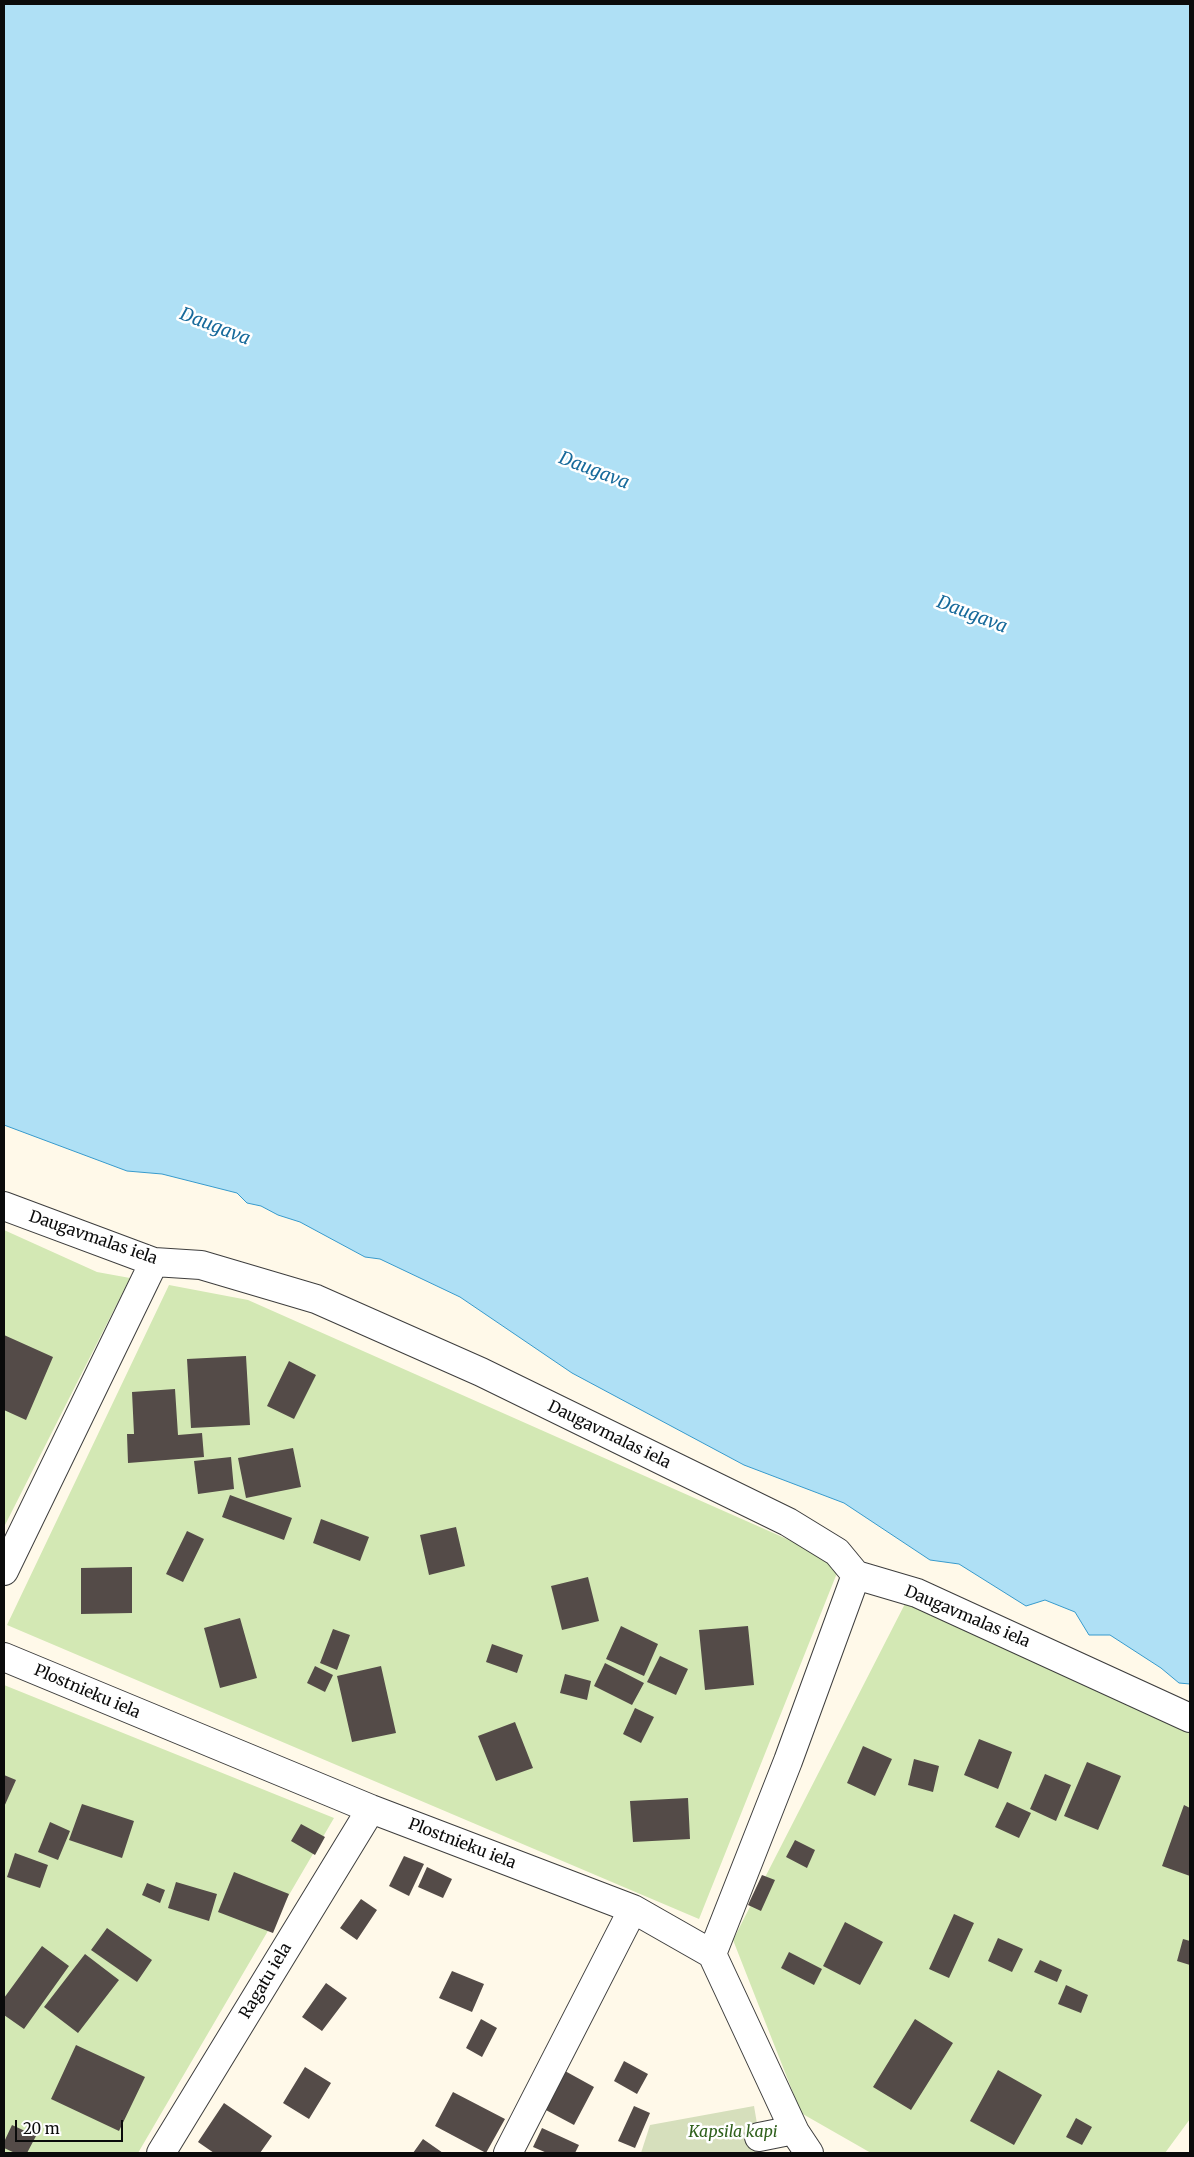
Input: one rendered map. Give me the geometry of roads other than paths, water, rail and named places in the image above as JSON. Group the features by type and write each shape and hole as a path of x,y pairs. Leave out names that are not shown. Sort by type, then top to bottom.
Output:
{"street":[{"name":"Daugavmalas iela","path":"4,1206 154,1262 201,1264 324,1302 481,1372 788,1522 837,1552 856,1575 917,1593 1190,1718"},
{"path":"4,1572 154,1262"},
{"path":"809,2153 794,2130 712,1954 788,1761 856,1575"},
{"name":"Plostnieku iela","path":"4,1657 371,1810 633,1909 712,1954"},
{"name":"Ragatu iela","path":"161,2153 371,1810"},
{"path":"508,2153 633,1909"},
{"path":"759,2137 794,2130"}],"water":[{"name":"Daugava","path":"4,4 1190,4 1190,1684 1179,1683 1161,1668 1110,1635 1089,1635 1075,1612 1045,1600 1026,1606 959,1564 930,1560 844,1503 744,1465 572,1373 460,1297 380,1259 365,1257 300,1222 278,1215 261,1206 247,1203 237,1193 162,1174 127,1171 4,1125"}],"park label":[{"name":"Kapsila kapi","path":"733,2132"}]}
